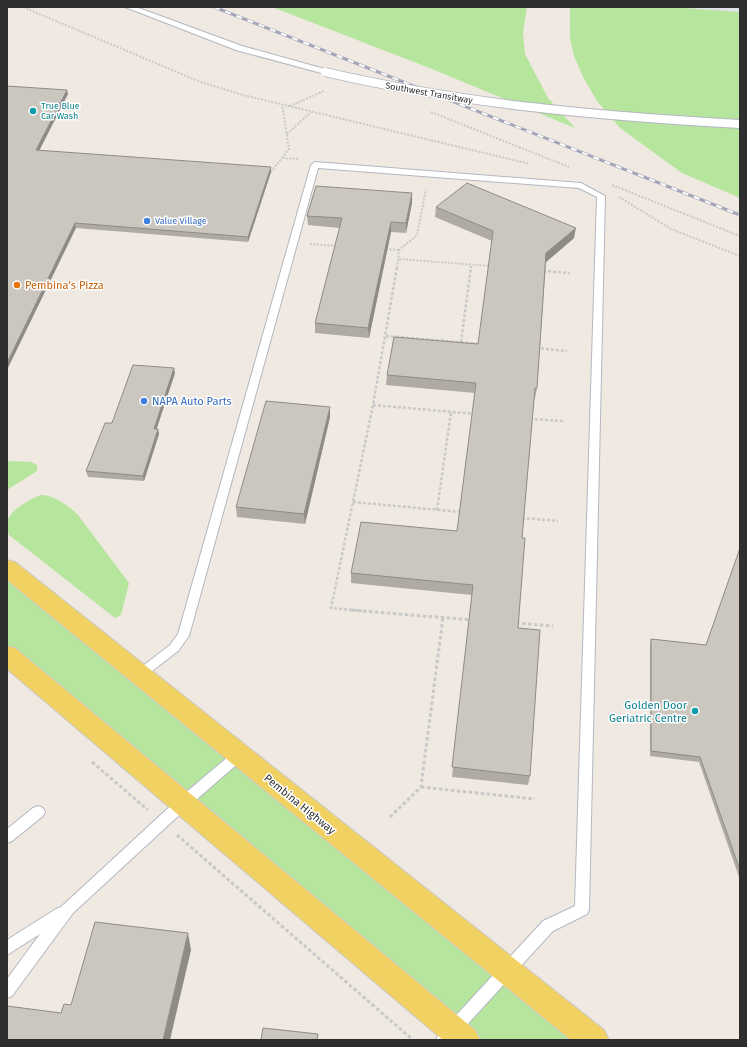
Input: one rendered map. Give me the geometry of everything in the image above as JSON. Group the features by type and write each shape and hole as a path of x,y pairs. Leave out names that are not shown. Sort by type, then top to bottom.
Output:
{"main road":[{"name":"Pembina Highway","path":"7,568 594,1040"},
{"path":"7,655 184,803 454,1037"}],"lane":[{"name":"Southwest Transitway","path":"129,7 231,46 325,72 424,93 541,109 628,118 740,124"},
{"path":"139,675 174,648 183,636 315,165 581,186 601,196 582,910 548,926 508,970 454,1037"},
{"path":"7,991 68,909 162,822 239,755"},
{"path":"7,837 38,812"},
{"path":"7,948 68,909"}],"path":[{"path":"23,7 198,81 311,112 531,164"},
{"path":"290,106 329,88"},
{"path":"271,172 289,149 282,104"},
{"path":"286,134 311,112"},
{"path":"430,112 570,168"},
{"path":"607,183 740,236"},
{"path":"384,249 399,250 417,235 426,188"},
{"path":"617,196 671,229 740,256"},
{"path":"293,243 346,246"},
{"path":"399,250 400,259 386,336 331,608 474,620"},
{"path":"400,259 494,267"},
{"path":"461,342 471,265"},
{"path":"540,270 570,273"},
{"path":"386,336 483,344"},
{"path":"529,348 567,351"},
{"path":"372,405 481,414"},
{"path":"437,510 451,412"},
{"path":"526,418 563,421"},
{"path":"353,502 467,512"},
{"path":"520,518 558,521"},
{"path":"390,817 421,787 443,617"},
{"path":"514,623 553,626"},
{"path":"87,757 414,1040"},
{"path":"421,787 535,799"}],"shaded area":[{"path":"670,7 740,7 740,12"}],"green space":[{"path":"272,7 527,7 523,33 525,54 548,98 575,128 427,67"},
{"path":"570,7 670,7 740,12 740,198 682,173 620,128 597,101 583,77 574,56 570,38"},
{"path":"7,461 31,462 37,465 37,471 7,490"},
{"path":"41,495 46,495 61,502 78,515 129,583 121,615 115,618 9,535 7,524 12,513 26,502"},
{"path":"7,568 594,1040 465,1040 7,655"}],"building":[{"path":"7,86 67,90 36,150 271,167 248,237 75,223 7,363"},
{"path":"467,183 576,228 546,253 537,388 535,388 522,538 525,538 518,628 540,630 530,776 452,767 473,585 351,573 361,522 457,531 476,383 387,375 394,337 478,344 493,231 436,207"},
{"path":"316,186 412,193 406,223 391,222 368,328 315,323 342,218 307,216"},
{"name":"NAPA Auto Parts","path":"133,365 174,368 154,429 158,429 143,476 86,471 105,423 112,423"},
{"path":"266,401 330,407 304,514 236,507"},
{"name":"Golden Door Geriatric Centre","path":"740,548 740,870 700,757 651,751 651,639 706,645"},
{"path":"95,922 188,933 163,1040 7,1040 7,1006 61,1013 64,1004 71,1005"},
{"path":"263,1028 318,1034 317,1040 261,1040"}],"railway":[{"path":"214,7 740,215"}],"place":[{"name":"True Blue Car Wash","path":"33,111"},
{"name":"Value Village","path":"147,221"},
{"name":"Pembina’s Pizza","path":"17,285"},
{"name":"NAPA Auto Parts","path":"144,401"},
{"name":"Golden Door Geriatric Centre","path":"695,711"}]}
